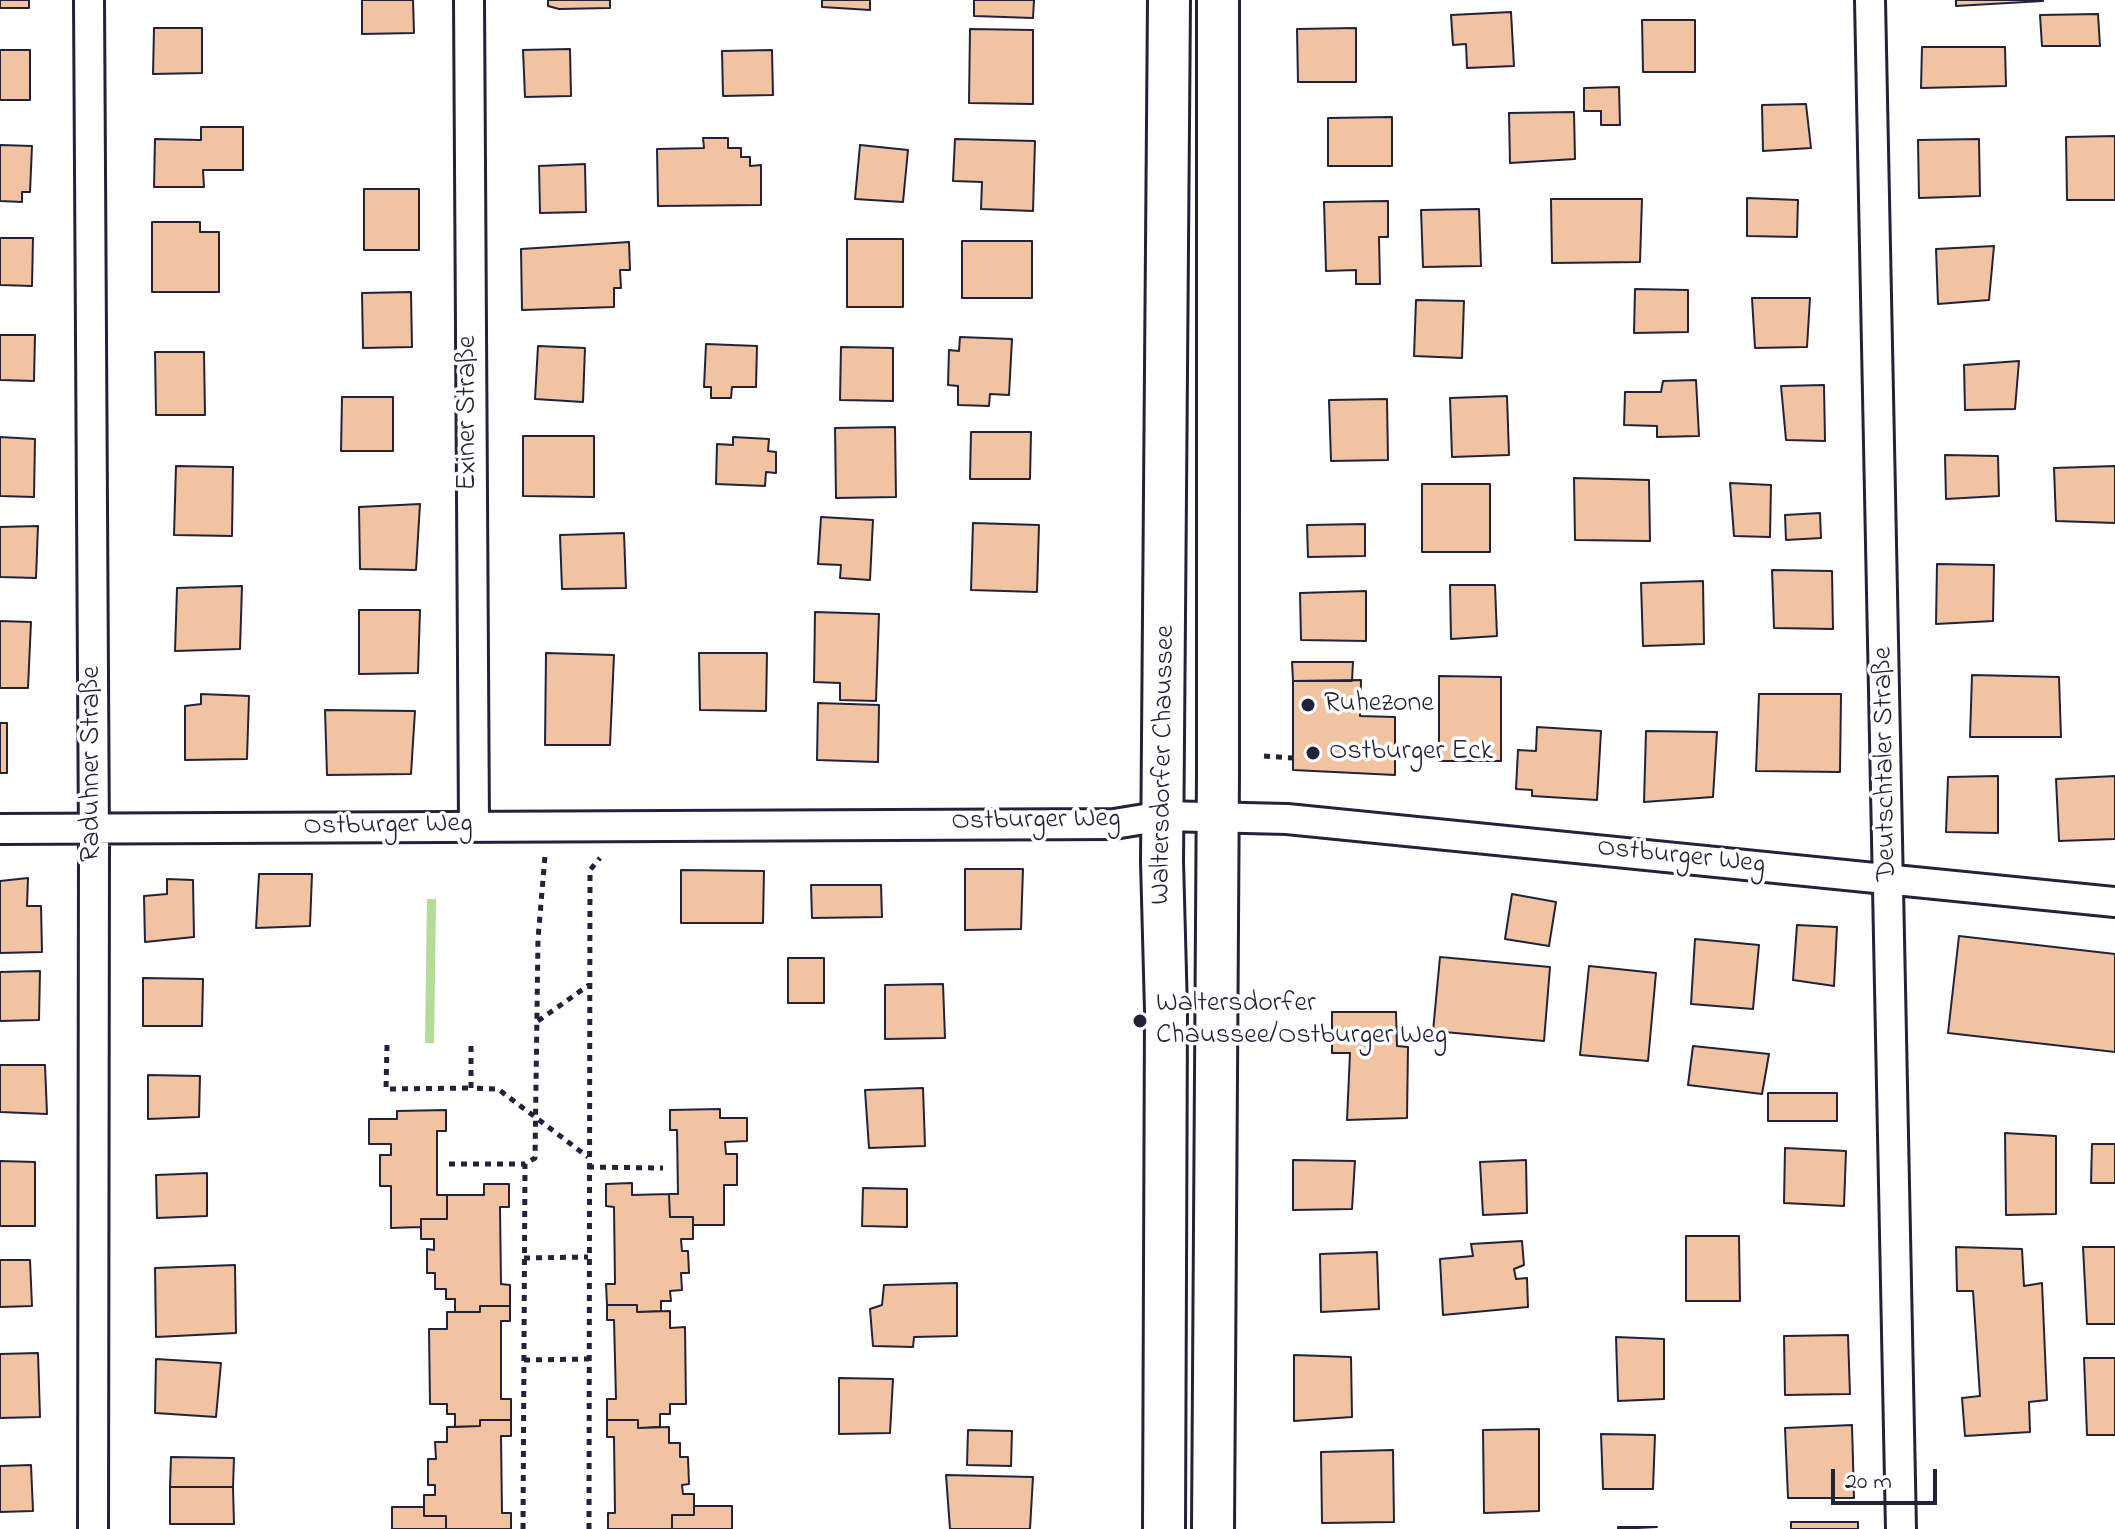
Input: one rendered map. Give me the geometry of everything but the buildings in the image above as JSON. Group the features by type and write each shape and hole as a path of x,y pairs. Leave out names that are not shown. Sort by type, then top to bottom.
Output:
{"main road":[{"name":"Waltersdorfer Chaussee","path":"1164,1529 1163,816 1169,0"},
{"name":"Waltersdorfer Chaussee","path":"1213,1529 1218,0"}],"street":[{"name":"Raduhner Straße","path":"89,0 94,827 93,1529"},
{"name":"Exiner Straße","path":"469,0 470,600 474,825"},
{"name":"Deutschtaler Straße","path":"1870,0 1901,1529"},
{"name":"Ostburger Weg","path":"0,829 1114,824 1163,816 1287,819 2115,902"}],"path":[{"path":"1264,756 1293,758"},
{"path":"449,1164 525,1164 535,1158 538,939 546,842"},
{"path":"589,1529 590,870 606,852"},
{"path":"537,1022 589,985"},
{"path":"387,1045 386,1089 498,1089 588,1157"},
{"path":"471,1046 471,1088"},
{"path":"523,1529 525,1164"},
{"path":"588,1167 663,1168"},
{"path":"524,1258 588,1257"},
{"path":"524,1360 589,1359"}],"green space":[{"path":"427,899 436,899 434,1043 425,1043"}],"place":[{"name":"Ruhezone","path":"1308,705"},
{"name":"Ostburger Eck","path":"1313,753"},
{"name":"Waltersdorfer Chaussee/Ostburger Weg","path":"1140,1021"}]}
